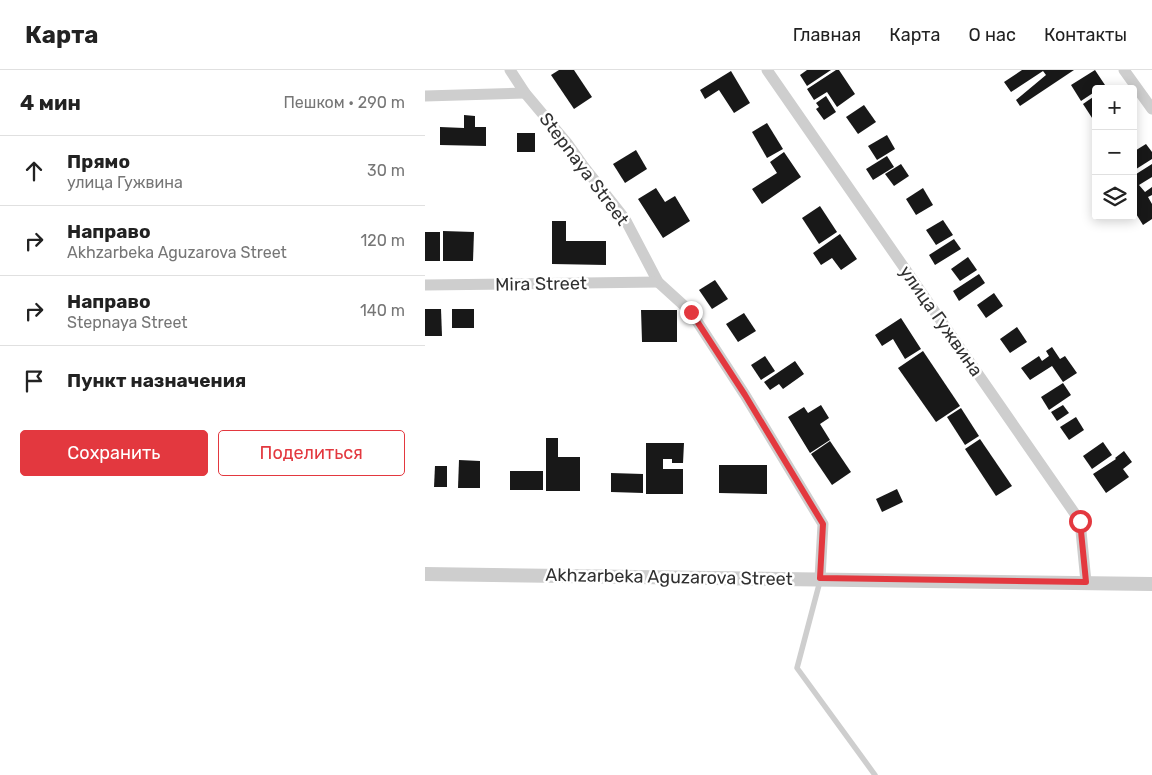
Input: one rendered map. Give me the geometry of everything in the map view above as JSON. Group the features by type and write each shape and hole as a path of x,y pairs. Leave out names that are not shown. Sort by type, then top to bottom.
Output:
{"street":[{"name":"Stepnaya Street","path":"510,70 525,94 567,143 584,168 625,219 658,282 691,312 745,395 823,524 820,578"},
{"name":"улица Гужвина","path":"767,70 1080,521 1086,582"},
{"path":"1123,70 1152,109"},
{"path":"425,96 525,94"},
{"name":"Mira Street","path":"425,285 658,282"},
{"name":"Akhzarbeka Aguzarova Street","path":"425,574 1152,584"}],"lane":[{"path":"820,578 797,668 875,775"}],"building":[{"path":"559,70 574,70 592,97 574,109 551,75"},
{"path":"807,70 831,70 807,86 800,75"},
{"path":"836,70 839,70 855,94 837,107 827,92 814,100 807,89"},
{"path":"1022,70 1074,70 1020,106 1016,100 1046,75 1043,71 1011,92 1004,82"},
{"path":"1095,70 1105,85 1092,85 1092,94 1081,101 1071,85"},
{"path":"731,71 750,103 734,113 719,90 705,99 700,90"},
{"path":"826,96 836,112 824,120 816,109 819,107 816,103"},
{"path":"1092,98 1092,118 1083,104"},
{"path":"864,105 876,122 858,134 846,117"},
{"path":"464,115 475,116 475,127 486,127 486,146 440,145 440,127 464,128"},
{"path":"767,123 783,149 767,158 752,132"},
{"path":"517,133 535,133 535,152 517,152"},
{"path":"887,135 895,149 877,160 868,146"},
{"path":"1146,144 1152,152 1152,159 1137,168 1137,150"},
{"path":"636,150 647,169 625,183 613,164"},
{"path":"784,152 801,177 762,204 752,189 777,173 770,162"},
{"path":"887,156 894,167 873,180 866,169"},
{"path":"901,164 909,176 894,186 885,174"},
{"path":"1152,164 1152,177 1139,185 1145,192 1152,187 1152,195 1148,197 1152,204 1152,219 1143,225 1137,215 1137,173"},
{"path":"656,188 665,202 675,196 690,221 663,238 638,199"},
{"path":"923,188 933,205 916,215 906,199"},
{"path":"820,206 837,232 819,244 802,218"},
{"path":"943,220 953,235 936,245 926,230"},
{"path":"552,221 566,221 566,241 606,241 606,265 552,264"},
{"path":"443,231 474,232 473,261 443,261"},
{"path":"425,232 440,232 440,261 425,261"},
{"path":"840,234 857,259 841,270 832,258 821,265 813,253"},
{"path":"954,239 961,249 935,265 929,255"},
{"path":"968,257 977,270 960,281 951,269"},
{"path":"979,274 985,283 959,301 953,291"},
{"path":"715,280 728,299 712,309 699,290"},
{"path":"994,293 1003,306 986,318 977,305"},
{"path":"425,309 441,309 442,336 425,336"},
{"path":"452,309 474,309 474,328 452,328"},
{"path":"641,310 677,310 677,342 642,342"},
{"path":"744,313 756,331 738,342 726,324"},
{"path":"901,318 921,349 905,359 893,339 882,346 875,335"},
{"path":"1017,327 1027,342 1010,353 1000,339"},
{"path":"1052,347 1060,359 1065,356 1077,373 1063,382 1052,366 1030,380 1021,368 1039,356 1042,361 1049,356 1046,351"},
{"path":"923,351 960,406 936,422 898,368"},
{"path":"765,356 775,371 761,380 751,365"},
{"path":"795,361 804,374 783,389 779,384 770,390 764,382"},
{"path":"1063,383 1071,395 1049,410 1041,397"},
{"path":"821,405 829,418 820,424 830,440 810,453 788,417 804,407 808,413"},
{"path":"1063,405 1069,413 1057,421 1051,412"},
{"path":"961,408 979,436 965,445 947,417"},
{"path":"1076,417 1084,430 1069,440 1060,427"},
{"path":"546,438 558,438 558,457 580,457 580,491 546,491"},
{"path":"980,439 1012,486 996,496 965,449"},
{"path":"830,441 851,472 832,485 811,454"},
{"path":"1103,442 1112,455 1092,469 1083,456"},
{"path":"646,443 684,443 683,463 672,463 672,459 663,459 663,469 683,469 683,494 646,494"},
{"path":"1124,451 1132,462 1123,469 1129,477 1106,493 1093,474 1116,459"},
{"path":"459,460 480,461 480,488 458,488"},
{"path":"719,465 767,465 767,494 719,493"},
{"path":"435,466 447,466 447,487 434,487"},
{"path":"510,471 543,471 543,490 510,490"},
{"path":"611,473 643,474 643,493 611,492"},
{"path":"897,489 903,502 882,512 876,499"}],"route":[{"path":"691,312 745,395 823,524 820,578 1086,582 1080,521"}]}
